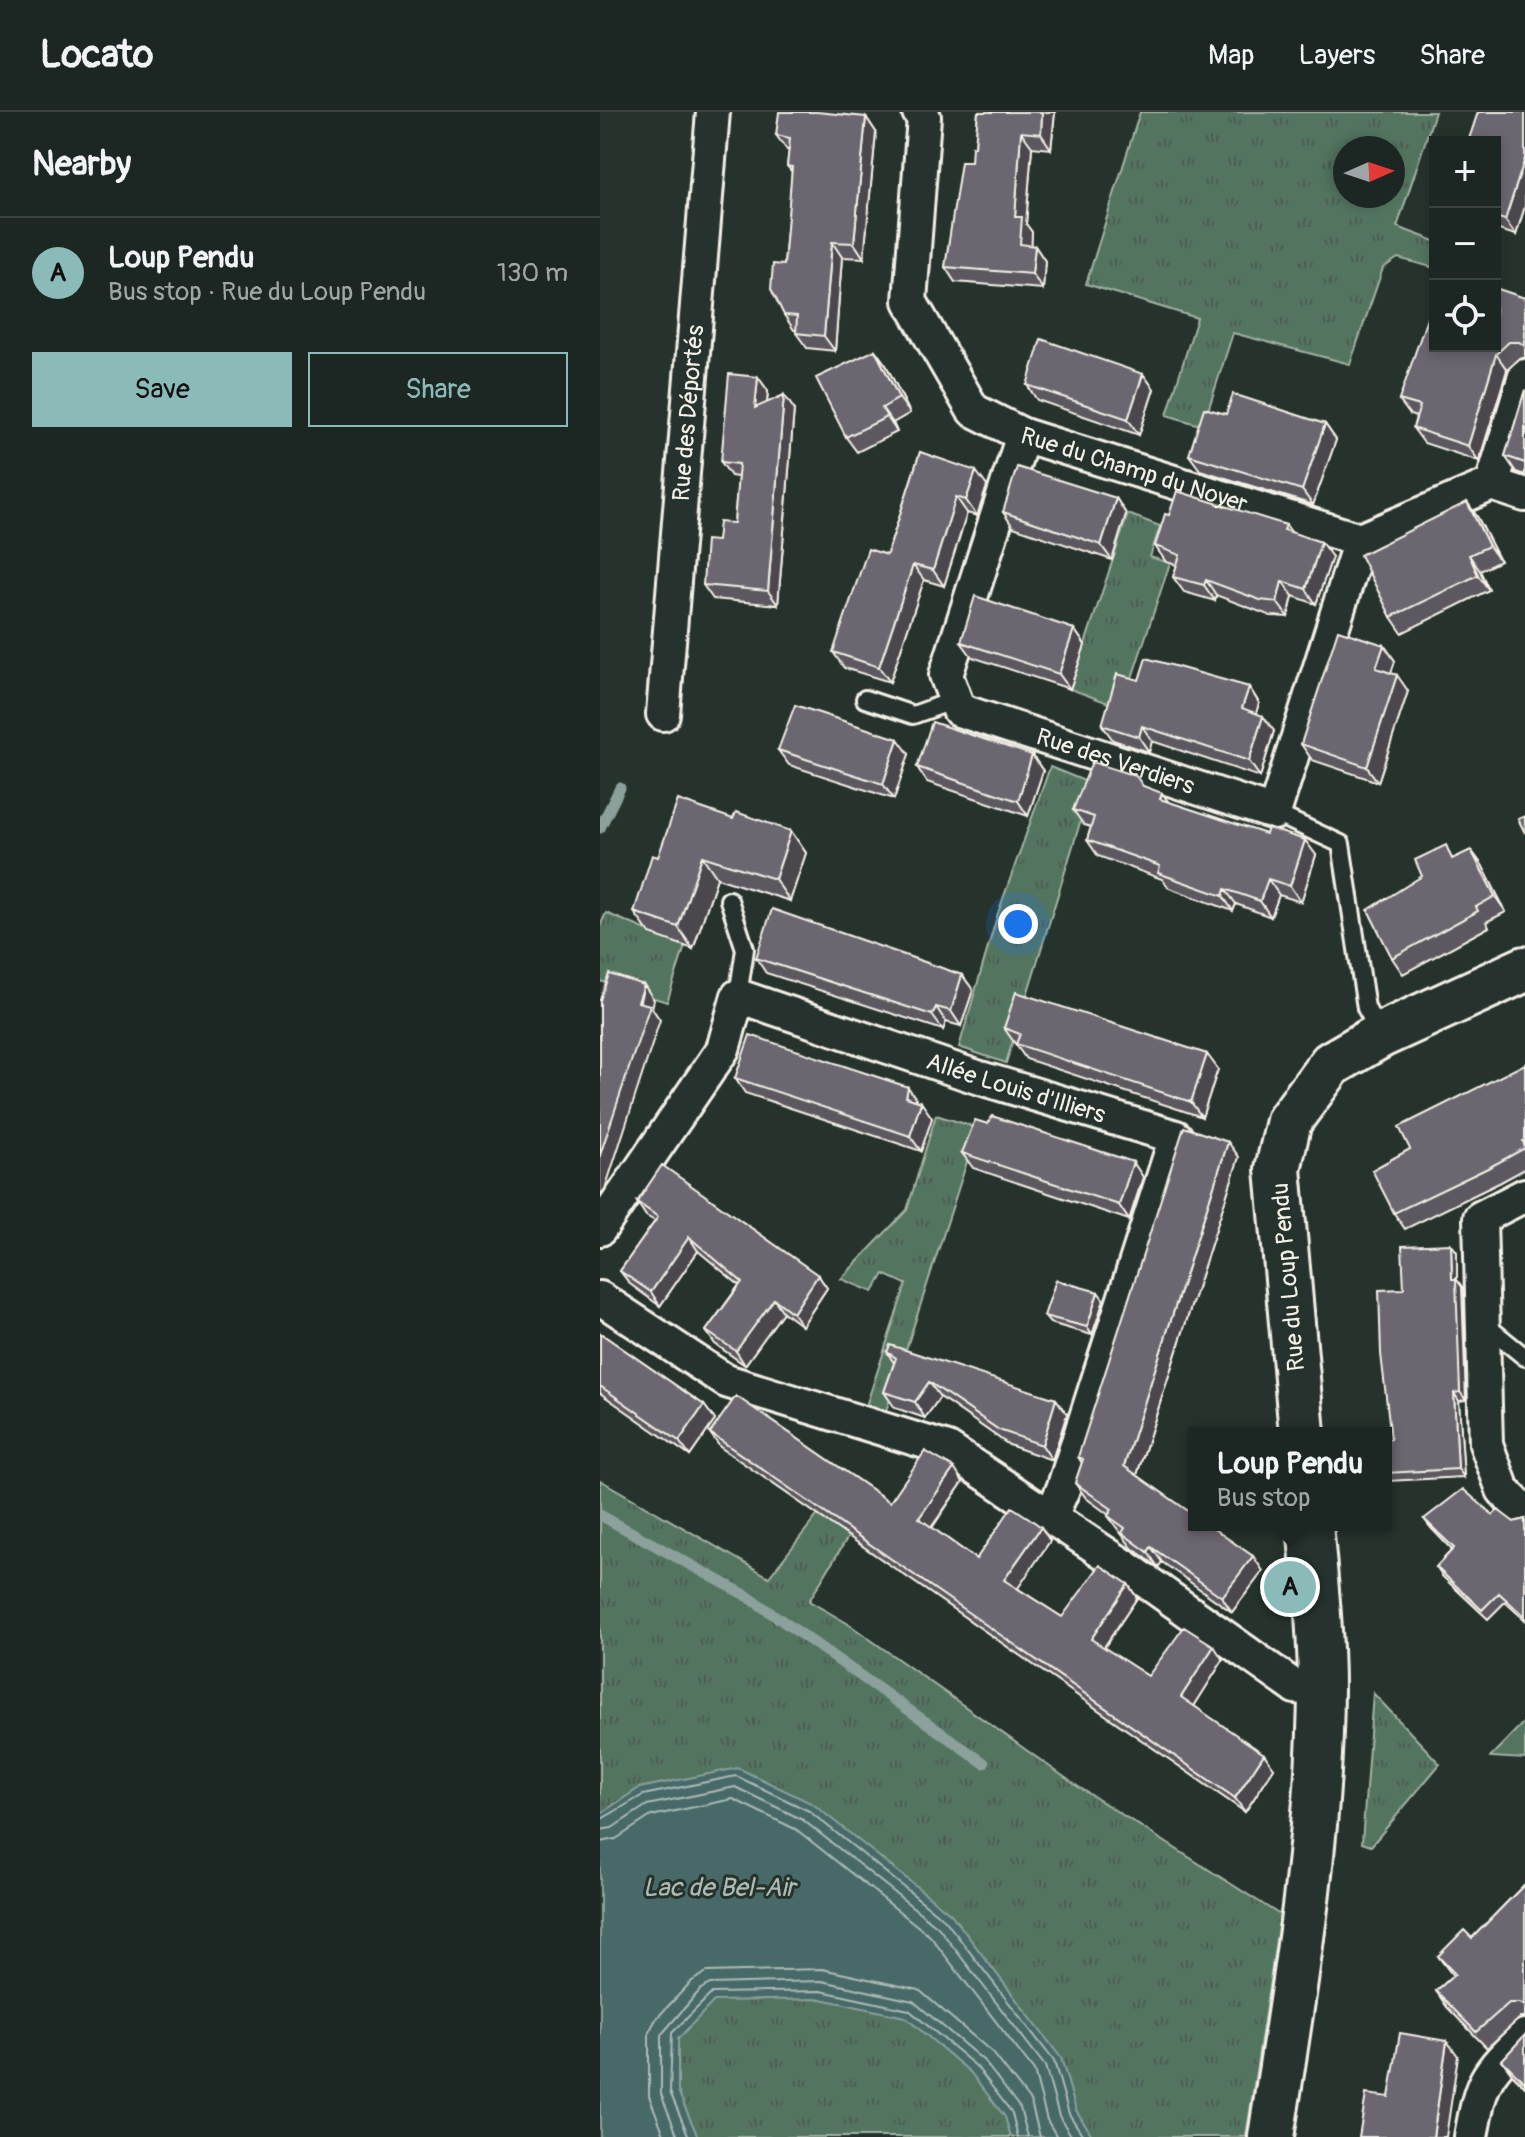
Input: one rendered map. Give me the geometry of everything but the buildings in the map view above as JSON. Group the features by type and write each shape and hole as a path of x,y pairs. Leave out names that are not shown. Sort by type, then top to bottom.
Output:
{"street":[{"name":"Rue des Déportés","path":"663,714 713,112"},
{"name":"Rue du Champ du Noyer","path":"919,112 924,117 910,301 973,410 1023,435 1360,540"},
{"path":"1492,484 1525,376"},
{"path":"955,700 946,675 1023,435"},
{"path":"1274,813 1360,540 1492,484 1525,495"},
{"name":"Rue des Verdiers","path":"955,700 959,710 1274,813"},
{"name":"Rue du Loup Pendu","path":"1301,1427 1278,1169 1289,1121 1308,1091 1331,1064 1381,1035 1525,969"},
{"path":"600,1229 723,1049 738,996"},
{"name":"Allée Louis d'Illiers","path":"738,996 977,1077 1176,1137 1063,1489 1051,1516"},
{"path":"1525,1195 1480,1218 1486,1444 1514,1478 1525,1513"},
{"path":"600,1298 726,1381 948,1449 1051,1516 1295,1687 1321,1690"},
{"path":"1271,2137 1303,1925 1321,1690 1310,1531"},
{"path":"1471,2137 1480,2087 1492,2067 1525,2036"}],"lane":[{"path":"865,699 913,715 955,700"},
{"path":"1274,813 1341,844 1366,1008 1381,1035"},
{"path":"729,900 745,949 738,996"},
{"path":"1482,1322 1525,1357"}],"green space":[{"path":"1140,112 1435,112 1405,203 1405,136 1333,136 1333,208 1403,208 1397,227 1429,239 1429,266 1398,258 1383,268 1350,364 1233,333 1203,426 1167,415 1197,318 1086,284"},
{"path":"1128,514 1160,526 1150,557 1170,563 1122,708 1070,689"},
{"path":"1050,767 1092,784 1006,1063 959,1047 998,913"},
{"path":"606,913 685,946 667,1002 600,981 600,926"},
{"path":"936,1115 978,1128 886,1411 866,1406 906,1284 884,1274 873,1292 841,1279 907,1210"},
{"path":"600,1480 769,1577 845,1480 871,1499 809,1601 847,1623 1077,1786 1280,1915 1246,2137 600,2137"},
{"path":"1373,1693 1440,1764 1371,1846 1362,1843"},
{"path":"1525,1721 1525,1759 1490,1757"}],"water":[{"name":"Lac de Bel-Air","path":"738,1768 813,1804 951,1914 1061,2058 1076,2110 1093,2137 1011,2137 1005,2117 970,2072 905,2017 821,1999 714,2001 678,2039 678,2091 698,2137 600,2137 600,1814 639,1788"}],"waterway":[{"path":"600,828 620,788"},
{"path":"600,1515 747,1596 984,1763"}],"place":[{"name":"Loup Pendu","path":"1290,1587"}]}
